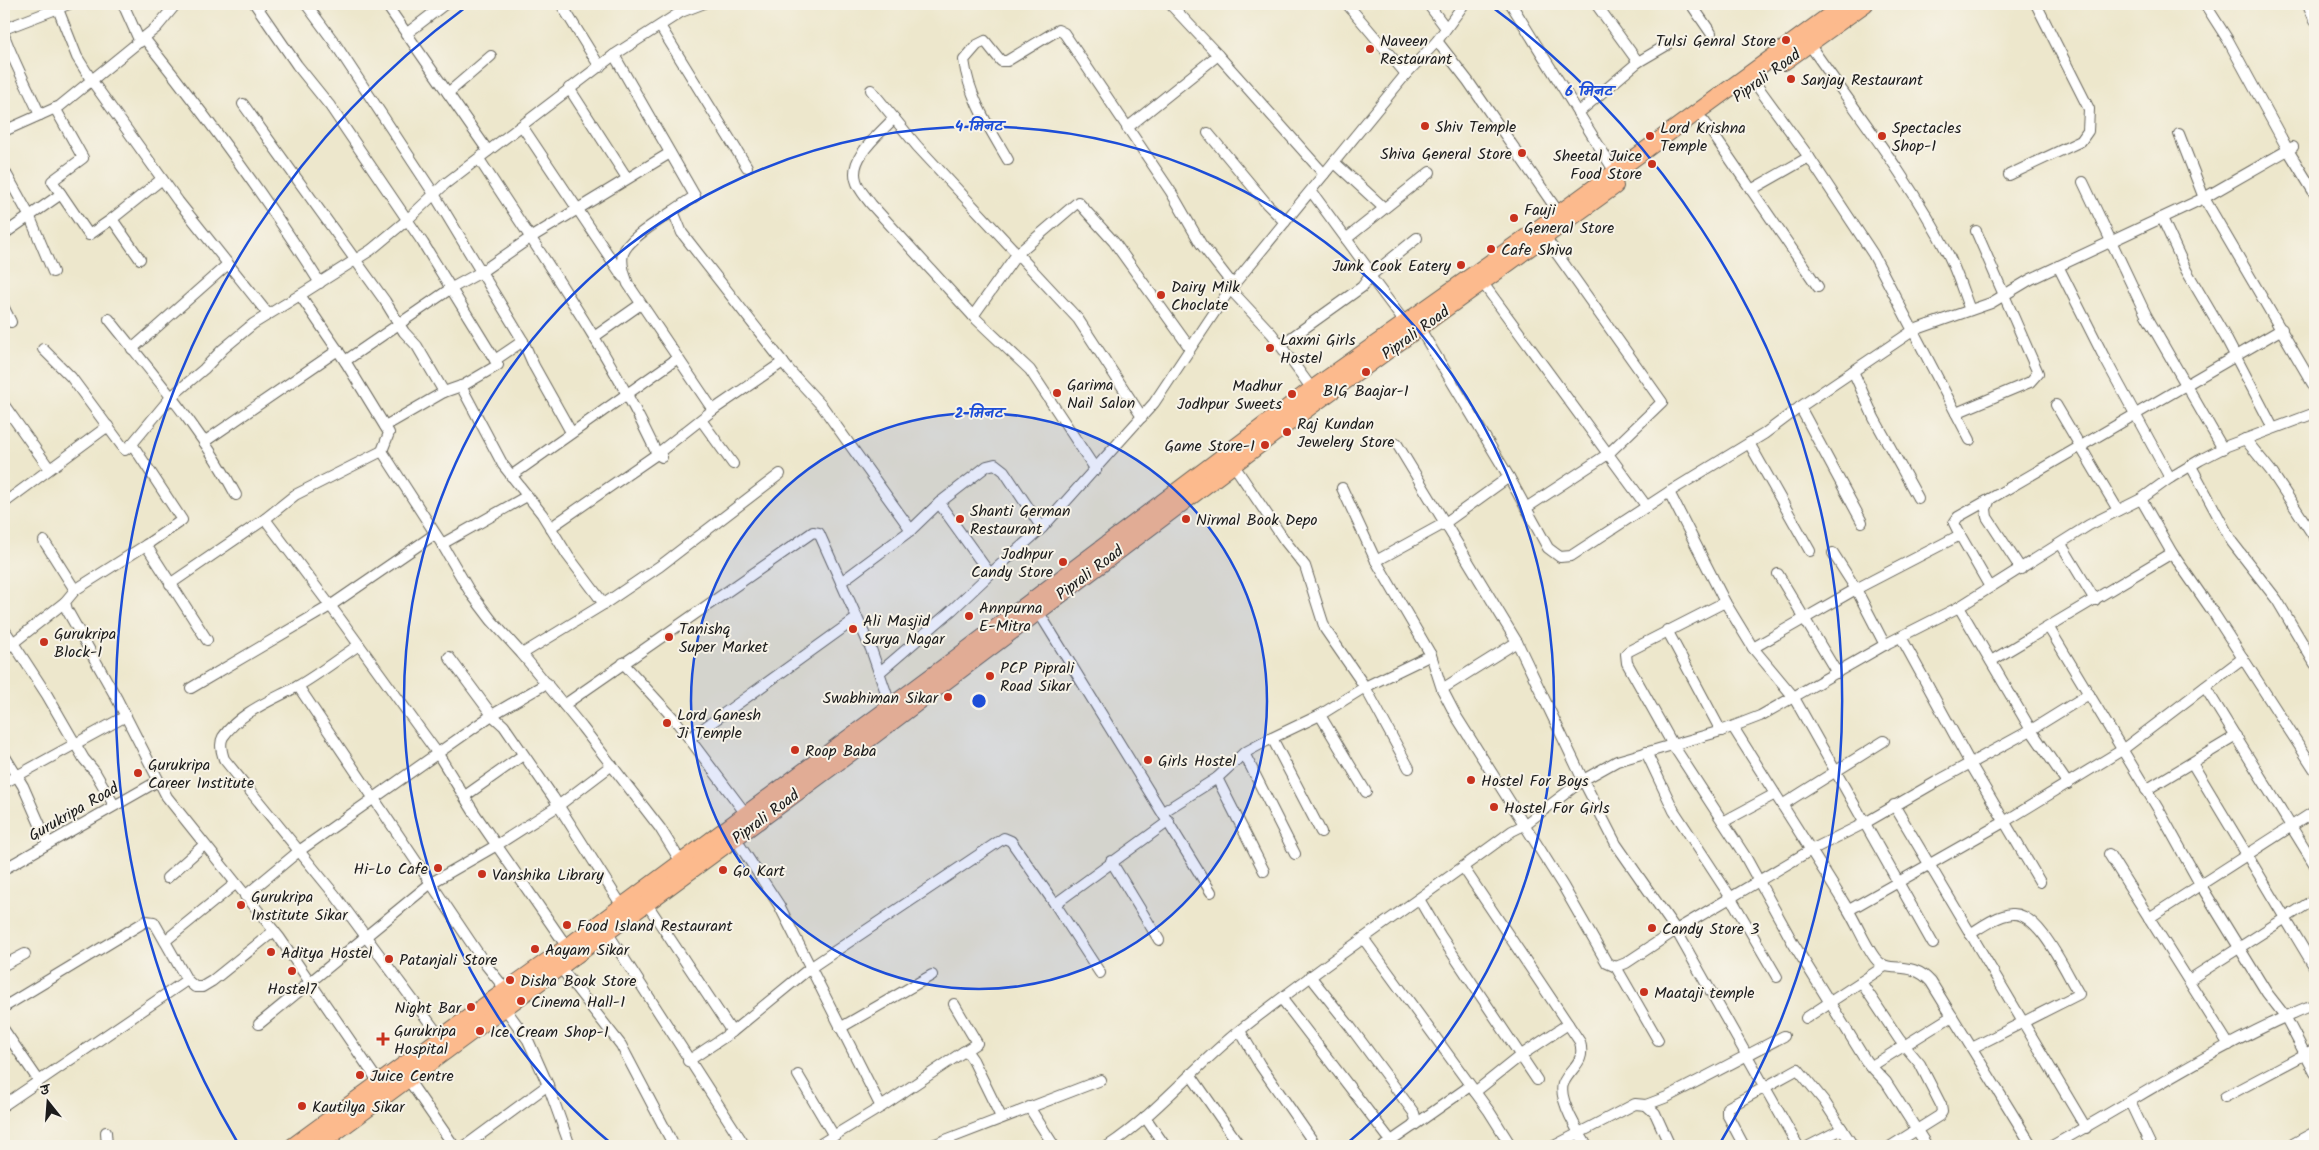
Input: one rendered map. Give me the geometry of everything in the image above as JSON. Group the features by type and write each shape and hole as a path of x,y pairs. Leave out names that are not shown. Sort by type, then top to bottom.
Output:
{"main road":[{"path":"293,1146 380,1084 404,1074 441,1038 567,948 1312,389 1413,326 1614,172 1845,4"},
{"name":"Piprali Road","path":"317,1146 404,1074 504,1007 647,904 1233,464 1413,326 1482,282 1545,238 1865,4"}],"street":[{"path":"4,29 57,6 69,4"},
{"path":"123,4 142,40 238,158 258,192 283,224 320,283"},
{"path":"4,131 55,108 92,81 157,27 176,4"},
{"path":"255,4 297,65 330,106 407,220 498,365 461,386 444,392 385,426"},
{"path":"306,4 334,42 434,194 523,341 571,432"},
{"path":"386,4 488,151"},
{"path":"406,34 445,4"},
{"path":"561,4 600,67"},
{"path":"43,348 72,377 126,450 171,397 204,369 223,349 268,314 371,250 434,194 479,158 614,55 660,26 678,8 702,4"},
{"path":"1170,4 1324,174"},
{"path":"1347,4 1406,74"},
{"path":"1428,4 1446,28"},
{"path":"880,672 1042,528 1154,404 1231,287 1406,74 1437,41 1464,4"},
{"path":"1510,4 1614,172"},
{"path":"1596,4 1638,62"},
{"path":"1691,4 1711,33"},
{"path":"2009,176 2081,141 2088,131 2088,108 2036,4"},
{"path":"2205,4 2228,40 2315,194"},
{"path":"2308,4 2315,21"},
{"path":"57,6 77,57 92,81 162,178 268,314"},
{"path":"660,26 747,166"},
{"path":"1008,160 974,101 966,77 964,60 976,45 985,41 1001,61 1007,61 1058,30 1064,33 1171,192 1201,244 1231,287 1281,346 1312,389"},
{"path":"4,35 17,68 26,82 40,115"},
{"path":"1437,41 1468,81 1559,213"},
{"path":"1809,44 1876,138 1925,213 1949,255 1970,310"},
{"path":"1578,113 1638,62 1667,45"},
{"path":"614,55 695,196 631,241 623,253 624,274 628,284"},
{"path":"1127,128 1218,55"},
{"path":"448,93 491,56"},
{"path":"1755,83 1809,158 1872,254 1914,330 1970,440"},
{"path":"569,88 627,178"},
{"path":"871,90 917,146 1078,319 1142,417"},
{"path":"242,104 417,346 444,392"},
{"path":"55,108 83,158 52,181 89,235 112,219 162,178"},
{"path":"894,118 863,153 856,165 855,180 871,204 973,316 1030,370 1096,470"},
{"path":"1704,120 1818,287"},
{"path":"522,126 713,410"},
{"path":"1208,133 1267,204 1285,222"},
{"path":"2179,134 2204,198 2315,388"},
{"path":"1311,190 1369,270 1370,276 1413,326 1509,478 1548,548 1560,557 1571,556 1669,492 1749,443 1914,330 1991,303 2058,266 2204,198 2290,149"},
{"path":"345,361 450,289 481,272 530,238 670,153"},
{"path":"479,158 594,338 627,393 660,456"},
{"path":"1751,190 1809,158"},
{"path":"1334,162 1384,208"},
{"path":"4,170 29,215 53,272"},
{"path":"1346,239 1430,172"},
{"path":"2082,182 2146,315 2222,448"},
{"path":"4,234 61,194"},
{"path":"973,316 1017,254 1078,202 1114,242 1190,348"},
{"path":"673,211 682,233 782,362 822,406 911,530"},
{"path":"2162,218 2186,270 2236,356 2274,428"},
{"path":"112,219 140,259"},
{"path":"1956,414 2030,382 2038,373 1976,231"},
{"path":"1281,346 1362,287 1370,276 1417,238"},
{"path":"1526,508 1608,454 1662,402 1545,238"},
{"path":"132,348 228,264"},
{"path":"2058,266 2170,478"},
{"path":"1482,282 1647,506"},
{"path":"170,584 265,519 295,495 382,451 389,433 338,350 300,295"},
{"path":"594,338 641,304"},
{"path":"4,308 10,322"},
{"path":"109,319 204,442 236,495"},
{"path":"1990,587 1954,523 1958,517 2282,330"},
{"path":"495,360 523,341"},
{"path":"204,442 338,350"},
{"path":"511,476 678,358"},
{"path":"550,528 660,456 713,410 782,362"},
{"path":"1853,372 1874,418 1918,498"},
{"path":"461,386 503,465 604,604"},
{"path":"4,405 49,468"},
{"path":"2056,405 2118,510"},
{"path":"1800,407 1862,522"},
{"path":"1108,1146 1145,1118 1190,1074 1240,1031 1310,976 1512,831 1524,825 1583,780 1617,761 1721,731 1760,716 1901,636 1959,607 2089,525 2141,499 2170,478 2222,448 2315,413"},
{"path":"701,420 733,464"},
{"path":"4,502 22,491 49,468 108,426"},
{"path":"2245,439 2271,471 2315,538"},
{"path":"1749,443 1810,551"},
{"path":"4,650 65,602 75,590 146,546 182,520 132,444"},
{"path":"1397,444 1517,642 1616,844 1676,930 1798,1146"},
{"path":"382,451 442,544 475,600 492,622 522,654 612,765 660,828 681,862"},
{"path":"841,582 911,530 939,503 987,466 995,464 1004,470 1042,528"},
{"path":"1233,464 1285,541 1305,566 1325,629 1365,688 1409,768"},
{"path":"2191,466 2232,542 2277,600 2315,664"},
{"path":"522,654 604,604 660,566 780,474"},
{"path":"1376,561 1445,523 1509,478"},
{"path":"1342,488 1376,561 1431,655 1442,689 1456,716 1563,886 1607,962 1616,967 1658,1040"},
{"path":"1669,492 1725,602 1753,648 1793,696 1933,944"},
{"path":"442,544 527,496"},
{"path":"1990,499 1986,509 1987,517 2021,569"},
{"path":"2141,499 2172,553 2243,658 2315,770"},
{"path":"939,503 990,574"},
{"path":"265,519 438,754 464,796 567,948"},
{"path":"564,705 622,662 813,532 819,533 841,582 880,672 891,706"},
{"path":"191,688 330,606 435,534"},
{"path":"1753,648 1856,589 1960,535"},
{"path":"44,541 75,590"},
{"path":"2061,544 2095,600"},
{"path":"146,546 207,640"},
{"path":"1833,553 1856,589 1885,645"},
{"path":"1991,661 2172,553"},
{"path":"1778,574 1837,672"},
{"path":"65,602 67,610 126,716 167,797 274,931 380,1084"},
{"path":"1725,602 1667,630 1626,654 1627,663 1673,745 1759,881 1792,943 1870,1067 1886,1082 1927,1146"},
{"path":"1959,607 2031,730 2068,784"},
{"path":"1038,611 1211,892"},
{"path":"690,738 857,618"},
{"path":"2049,628 2200,884 2267,993 2285,1016 2315,1073"},
{"path":"4,629 47,695 84,759 95,772 114,806"},
{"path":"1667,630 1721,731"},
{"path":"1901,636 1970,763 2040,882"},
{"path":"1442,689 1517,642"},
{"path":"2304,647 2315,643"},
{"path":"359,645 298,686 271,698 243,718 222,738 221,747 224,760 366,937 441,1038"},
{"path":"1163,812 1217,778 1244,753 1320,716 1365,688 1431,655"},
{"path":"449,657 492,715 504,726 622,906"},
{"path":"1849,910 2004,822 2122,750 2243,658"},
{"path":"622,662 690,738 746,814"},
{"path":"245,896 298,851 492,715 546,684"},
{"path":"298,686 486,965 506,990"},
{"path":"2205,687 2293,826 2315,865"},
{"path":"1616,967 1626,963 1676,930 1810,850 1865,823 2031,730 2088,694"},
{"path":"4,783 126,716"},
{"path":"1320,716 1366,792"},
{"path":"1733,727 1849,910 1874,957 1885,966 1911,968 1922,972 1931,982 2032,1146"},
{"path":"2146,790 2236,736"},
{"path":"1272,738 1321,832"},
{"path":"1782,805 1884,741"},
{"path":"1646,752 1674,811 1731,898 1777,977"},
{"path":"1244,753 1295,854"},
{"path":"4,755 17,776 48,843"},
{"path":"464,796 523,755"},
{"path":"2192,763 2315,968"},
{"path":"258,1024 431,883 497,845 558,806 612,765"},
{"path":"1217,778 1264,871"},
{"name":"Gurukripa Road","path":"4,868 158,781"},
{"path":"1723,822 1775,794"},
{"path":"1894,806 2086,1128"},
{"path":"2149,918 2315,811"},
{"path":"1055,904 1111,861 1169,821"},
{"path":"735,838 779,905 881,1108"},
{"path":"688,1061 732,1032 810,968 999,839 1011,841 1100,973"},
{"path":"167,878 204,845"},
{"path":"2109,854 2230,1045"},
{"path":"1111,861 1159,940"},
{"path":"1463,868 1580,1042 1581,1059 1563,1085 1562,1094 1578,1133 1587,1146"},
{"path":"165,942 235,884"},
{"path":"1419,899 1440,935 1537,1080"},
{"path":"2189,980 2315,899"},
{"path":"647,904 732,1032"},
{"path":"1970,934 2000,917 2013,914 2024,915 2032,920 2042,932 2078,994 1972,1048"},
{"path":"4,1007 141,923 154,922 187,980 196,987 202,987 274,931"},
{"path":"607,932 688,1061 745,1146"},
{"path":"1363,938 1473,1089 1511,1146"},
{"path":"4,965 24,954"},
{"path":"1806,1018 1885,966"},
{"path":"560,967 620,1044 674,1146"},
{"path":"840,1028 932,976"},
{"path":"1310,976 1414,1113 1416,1120 1413,1126"},
{"path":"4,1105 187,980"},
{"path":"1861,982 1904,1046 1920,1064 1941,1105 1942,1112 1939,1116 1891,1146"},
{"path":"1282,999 1388,1144 1568,1024"},
{"path":"817,1146 881,1108 977,1043 954,1004"},
{"path":"2052,1146 2230,1045 2285,1016 2315,1004"},
{"path":"504,1007 528,1040 548,1085 570,1146"},
{"path":"1870,1067 1952,1016"},
{"path":"4,1030 39,1081"},
{"path":"1240,1031 1260,1065 1316,1146"},
{"path":"1554,1146 1635,1104 1646,1105 1667,1097 1784,1036"},
{"path":"2224,1097 2315,1049"},
{"path":"963,1052 968,1053 973,1060 1002,1117"},
{"path":"1744,1146 1727,1114 1727,1108 1765,1089 1786,1074 1798,1069 1824,1101 1853,1146"},
{"path":"404,1074 454,1146"},
{"path":"1190,1074 1240,1146"},
{"path":"798,1075 834,1136"},
{"path":"930,1146 1101,1080"},
{"path":"465,1146 548,1085"},
{"path":"2130,1102 2151,1146"},
{"path":"1646,1105 1655,1113 1670,1146"},
{"path":"1029,1107 1054,1146"},
{"path":"1145,1118 1165,1146"},
{"path":"1809,1146 1842,1129"},
{"path":"106,1132 107,1146"},
{"path":"2289,1146 2315,1132"}],"place":[{"name":"Tulsi Genral Store","path":"1786,40"},
{"name":"Naveen Restaurant","path":"1370,49"},
{"name":"Sanjay Restaurant","path":"1791,79"},
{"name":"Shiv Temple","path":"1425,126"},
{"name":"Lord Krishna Temple","path":"1650,136"},
{"name":"Spectacles Shop-1","path":"1882,136"},
{"name":"Shiva General Store","path":"1522,153"},
{"name":"Sheetal Juice Food Store","path":"1652,164"},
{"name":"Fauji General Store","path":"1514,218"},
{"name":"Cafe Shiva","path":"1491,249"},
{"name":"Junk Cook Eatery","path":"1461,265"},
{"name":"Dairy Milk Choclate","path":"1161,295"},
{"name":"Laxmi Girls Hostel","path":"1270,348"},
{"name":"BIG Baajar-1","path":"1366,372"},
{"name":"Garima Nail Salon","path":"1057,393"},
{"name":"Madhur Jodhpur Sweets","path":"1292,394"},
{"name":"Raj Kundan Jewelery Store","path":"1287,432"},
{"name":"Game Store-1","path":"1265,445"},
{"name":"Shanti German Restaurant","path":"960,519"},
{"name":"Nirmal Book Depo","path":"1186,519"},
{"name":"Jodhpur Candy Store","path":"1063,562"},
{"name":"Annpurna E-Mitra","path":"969,616"},
{"name":"Ali Masjid Surya Nagar","path":"853,629"},
{"name":"Tanishq Super Market","path":"669,637"},
{"name":"Gurukripa Block-1","path":"44,642"},
{"name":"PCP Piprali Road Sikar","path":"990,676"},
{"name":"Swabhiman Sikar","path":"948,697"},
{"name":"Lord Ganesh Ji Temple","path":"667,723"},
{"name":"Roop Baba","path":"795,750"},
{"name":"Girls Hostel","path":"1148,760"},
{"name":"Gurukripa Career Institute","path":"138,773"},
{"name":"Hostel For Boys","path":"1471,780"},
{"name":"Hostel For Girls","path":"1494,807"},
{"name":"Hi-Lo Cafe","path":"438,868"},
{"name":"Go Kart","path":"723,870"},
{"name":"Vanshika Library","path":"482,874"},
{"name":"Gurukripa Institute Sikar","path":"241,905"},
{"name":"Food Island Restaurant","path":"567,925"},
{"name":"Candy Store 3","path":"1652,928"},
{"name":"Aayam Sikar","path":"535,949"},
{"name":"Aditya Hostel","path":"271,952"},
{"name":"Patanjali Store","path":"389,959"},
{"name":"Hostel7","path":"292,971"},
{"name":"Disha Book Store","path":"510,980"},
{"name":"Maataji temple","path":"1644,992"},
{"name":"Cinema Hall-1","path":"521,1001"},
{"name":"Night Bar","path":"471,1007"},
{"name":"Ice Cream Shop-1","path":"480,1031"},
{"name":"Gurukripa Hospital","path":"383,1039"},
{"name":"Juice Centre","path":"360,1075"},
{"name":"Kautilya Sikar","path":"302,1106"}]}
